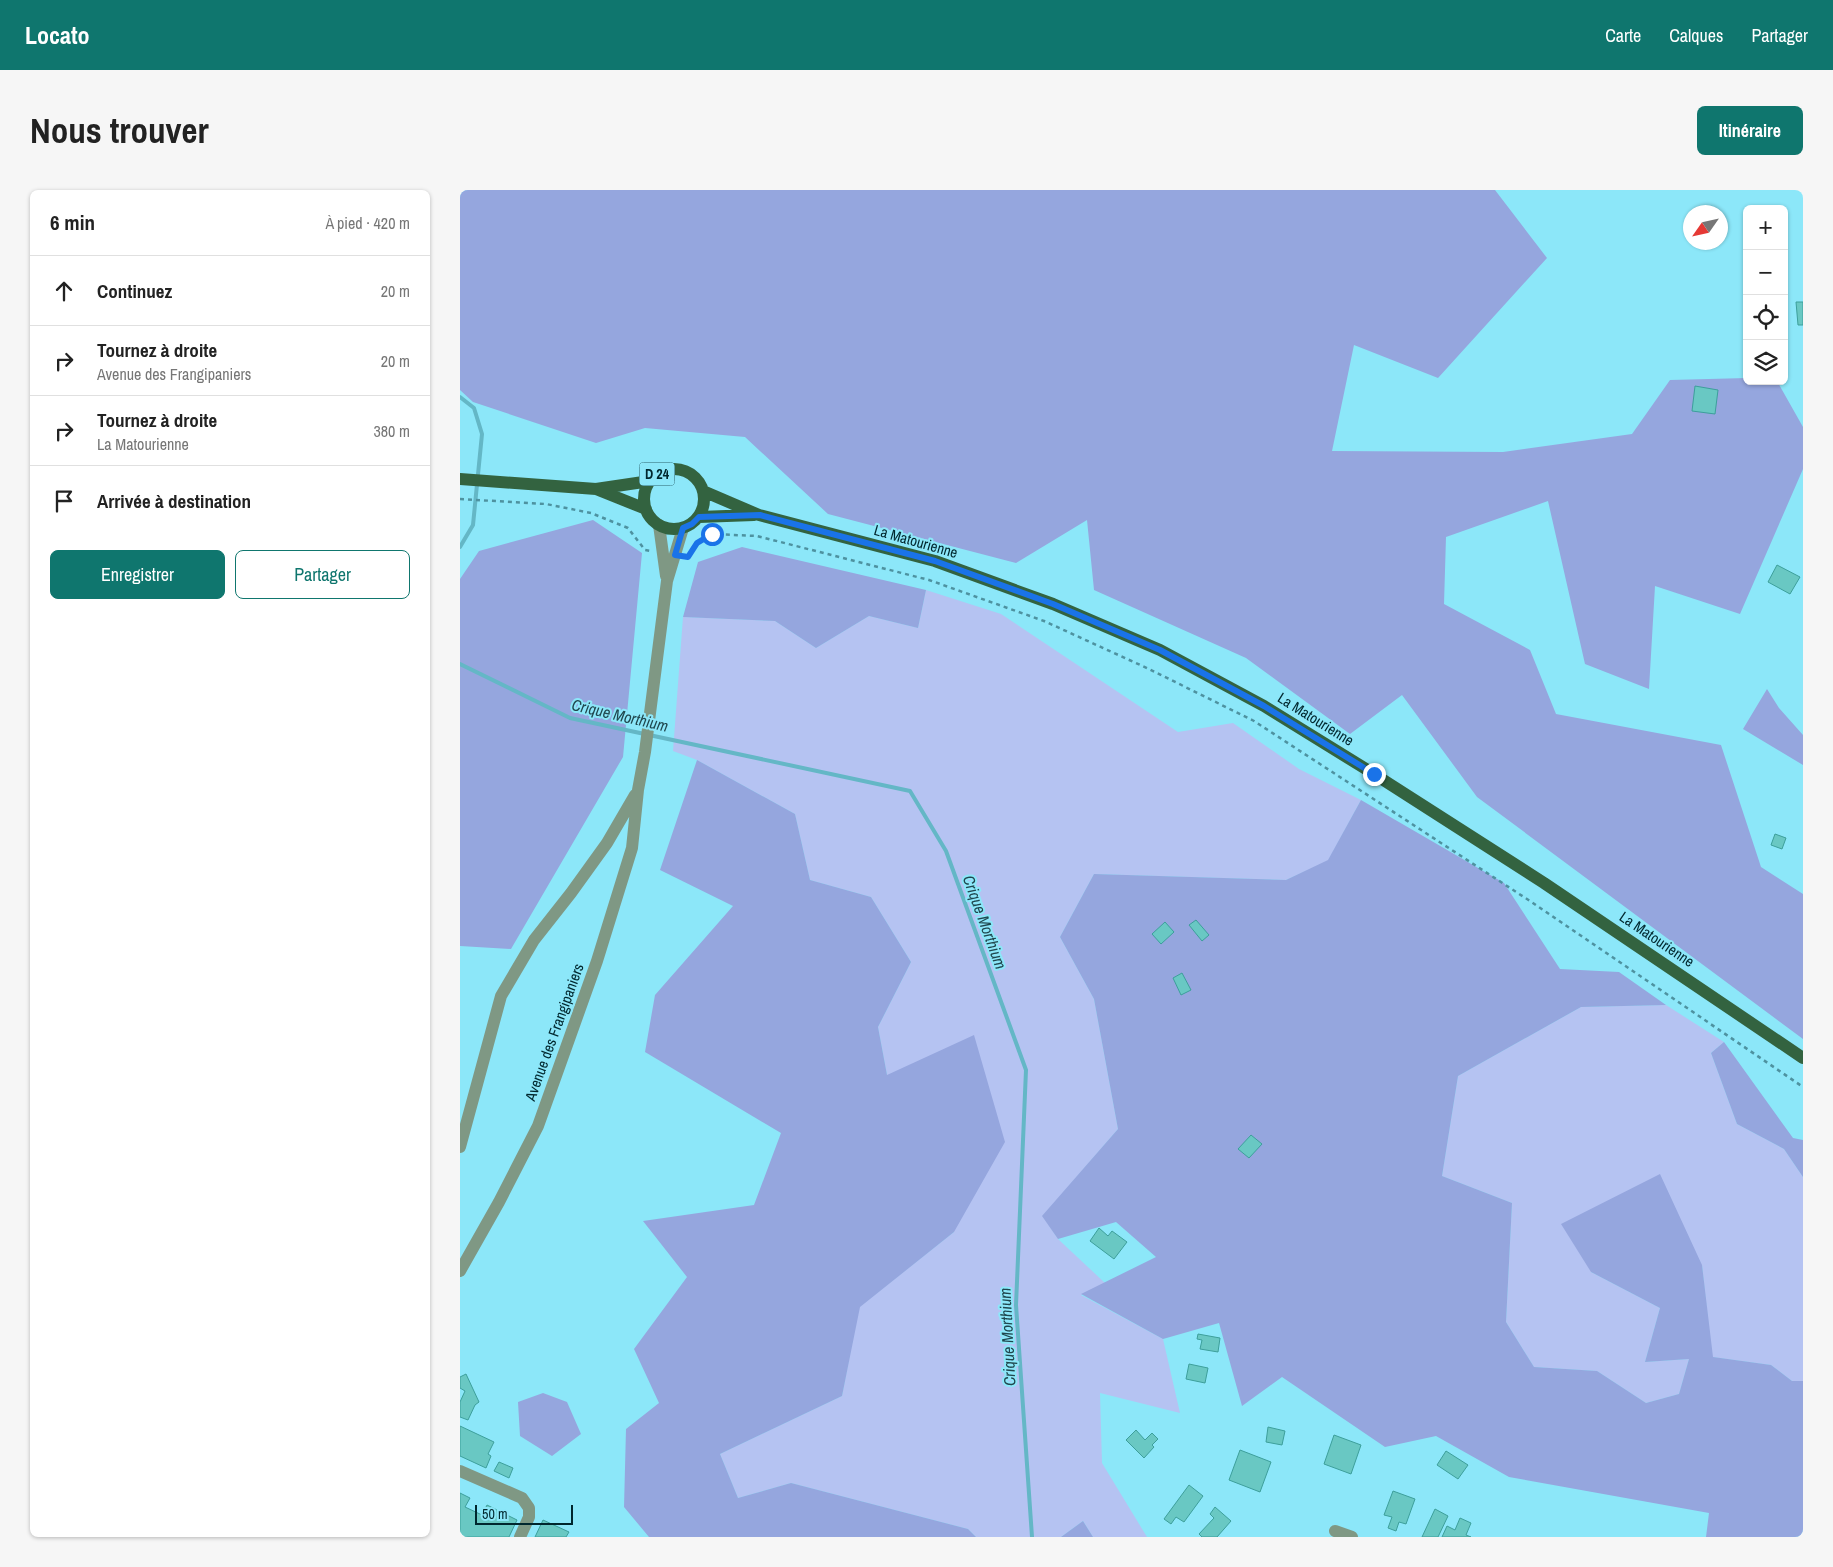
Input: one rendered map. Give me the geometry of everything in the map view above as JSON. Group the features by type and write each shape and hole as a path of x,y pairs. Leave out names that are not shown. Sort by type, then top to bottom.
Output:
{"main road":[{"name":"D 24","path":"659,525 651,518 646,509 644,499 645,490 657,474 675,469 684,471 693,475 703,491"},
{"name":"D 24","path":"460,479 596,489 650,481"},
{"name":"D 24","path":"596,489 646,509"},
{"name":"La Matourienne","path":"703,491 760,515 935,561 1053,604 1160,650 1264,706 1374,774 1544,883 1803,1058"},
{"path":"659,525 666,528 683,528 692,524 699,517 703,509 703,491"},
{"name":"La Matourienne","path":"699,517 760,515"}],"street":[{"name":"Avenue des Frangipaniers","path":"460,1271 499,1202 538,1126 596,961 632,848 638,790 645,752 667,581 669,554 659,525"},
{"name":"Avenue des Frangipaniers","path":"669,554 683,528"},
{"name":"Avenue des Frangipaniers","path":"460,1147 501,996 534,940 607,843 638,790"},
{"path":"460,1471 522,1498 528,1508 529,1517 520,1537"},
{"path":"1335,1531 1352,1537"}],"path":[{"path":"460,499 546,504 591,513 628,528 645,550 688,557 697,543 712,534 757,536 929,580 1044,621 1149,668 1254,721 1530,901 1803,1086"}],"shaded area":[{"path":"460,190 1495,190 1547,258 1438,378 1354,345 1332,451 1503,452 1632,434 1670,380 1743,378 1743,385 1779,385 1803,427 1803,469 1740,614 1655,586 1649,689 1585,664 1548,501 1446,537 1444,604 1530,650 1556,714 1721,745 1761,867 1803,894 1803,1039 1477,797 1402,695 1350,734 1246,658 1094,590 1087,520 1016,563 828,514 745,437 645,428 596,443 473,402 460,390"},
{"path":"593,520 642,553 623,757 511,949 460,946 460,579 479,551"},
{"path":"742,547 926,590 918,628 869,616 816,648 775,621 683,617 698,562"},
{"path":"926,590 1001,614 1178,732 1233,723 1299,769 1361,800 1328,861 1286,880 1094,874 1060,937 1094,999 1118,1129 1043,1216 1058,1239 1105,1283 1081,1295 1163,1339 1180,1413 1100,1393 1102,1463 1147,1537 1093,1537 1083,1521 1061,1537 976,1537 968,1529 791,1483 738,1498 720,1454 842,1396 859,1307 954,1232 887,1075 878,1027 911,962 871,897 810,880 795,814 697,760 673,751 683,617 775,621 816,648 869,616 918,628"},
{"path":"1767,689 1779,708 1803,735 1803,765 1743,729"},
{"path":"697,760 795,814 810,880 871,897 911,962 878,1027 887,1075 974,1035 1005,1142 954,1232 860,1307 842,1396 720,1454 738,1498 791,1483 968,1529 976,1537 649,1537 624,1507 626,1429 659,1403 634,1349 687,1277 643,1221 754,1205 781,1133 645,1052 655,995 733,906 660,870"},
{"path":"1361,800 1504,883 1560,969 1619,972 1666,1005 1581,1007 1458,1076 1442,1176 1512,1203 1506,1322 1534,1367 1597,1371 1646,1403 1679,1394 1689,1359 1645,1362 1660,1308 1591,1272 1561,1224 1660,1174 1702,1265 1713,1357 1771,1365 1792,1381 1803,1381 1803,1537 1706,1537 1709,1513 1509,1477 1436,1436 1385,1447 1282,1377 1242,1406 1219,1323 1163,1339 1081,1294 1156,1257 1116,1222 1058,1239 1042,1216 1118,1129 1094,999 1060,937 1094,874 1286,880 1328,860"},
{"path":"1666,1005 1724,1042 1711,1053 1737,1124 1784,1149 1803,1177 1803,1381 1792,1381 1771,1365 1712,1357 1702,1265 1591,1272 1660,1308 1645,1362 1689,1359 1679,1394 1646,1403 1597,1371 1534,1367 1506,1322 1512,1203 1442,1176 1458,1076 1581,1007"},
{"path":"1724,1042 1793,1138 1803,1140 1803,1177 1784,1149 1737,1124 1711,1053"},
{"path":"543,1393 567,1402 581,1434 552,1456 520,1436 518,1402"},
{"path":"1083,1521 1093,1537 1061,1537"}],"building":[{"path":"1796,302 1803,302 1803,325 1798,325"},
{"path":"1695,386 1718,390 1715,414 1692,411"},
{"path":"1777,565 1800,577 1790,594 1768,582"},
{"path":"1775,834 1786,838 1782,849 1771,845"},
{"path":"1196,920 1209,935 1202,941 1189,925"},
{"path":"1165,922 1174,932 1161,944 1152,934"},
{"path":"1182,973 1191,990 1181,995 1173,978"},
{"path":"1251,1135 1262,1144 1249,1158 1238,1149"},
{"path":"1099,1228 1108,1236 1112,1231 1127,1242 1114,1259 1090,1241"},
{"path":"1198,1334 1220,1338 1218,1352 1200,1349 1202,1340 1197,1339"},
{"path":"1189,1364 1208,1368 1205,1383 1186,1379"},
{"path":"466,1374 479,1402 475,1405 468,1420 460,1417 460,1402 465,1391 460,1388 460,1377"},
{"path":"460,1426 494,1442 488,1454 491,1456 486,1468 460,1456"},
{"path":"1268,1427 1285,1431 1282,1445 1266,1442"},
{"path":"1136,1430 1145,1440 1152,1433 1158,1439 1152,1445 1154,1447 1144,1458 1126,1440"},
{"path":"1334,1435 1361,1445 1351,1474 1324,1464"},
{"path":"1240,1450 1271,1462 1260,1492 1229,1480"},
{"path":"1446,1451 1468,1465 1458,1479 1437,1465"},
{"path":"499,1462 513,1468 509,1478 494,1471"},
{"path":"1189,1485 1203,1496 1184,1522 1176,1517 1171,1524 1164,1519"},
{"path":"1393,1491 1415,1499 1406,1524 1399,1522 1396,1531 1388,1528 1392,1517 1384,1515"},
{"path":"460,1493 470,1498 465,1507 482,1515 487,1505 517,1520 509,1537 460,1537"},
{"path":"1215,1507 1231,1521 1217,1537 1202,1537 1199,1534 1214,1518 1210,1514"},
{"path":"1435,1509 1448,1516 1438,1537 1422,1537"},
{"path":"1460,1518 1471,1523 1466,1535 1471,1537 1442,1537 1447,1526 1455,1530"},
{"path":"543,1520 569,1532 566,1537 535,1537"}],"waterway":[{"name":"Crique Morthium","path":"460,397 474,408 482,434 473,525 460,547"},
{"name":"Crique Morthium","path":"460,664 570,718 910,791 946,851 1026,1070 1016,1305 1032,1537"}],"route":[{"path":"712,534 697,543 688,557 675,555 683,528 692,524 699,517 760,515 935,561 1053,604 1160,650 1264,706 1374,774"}]}
